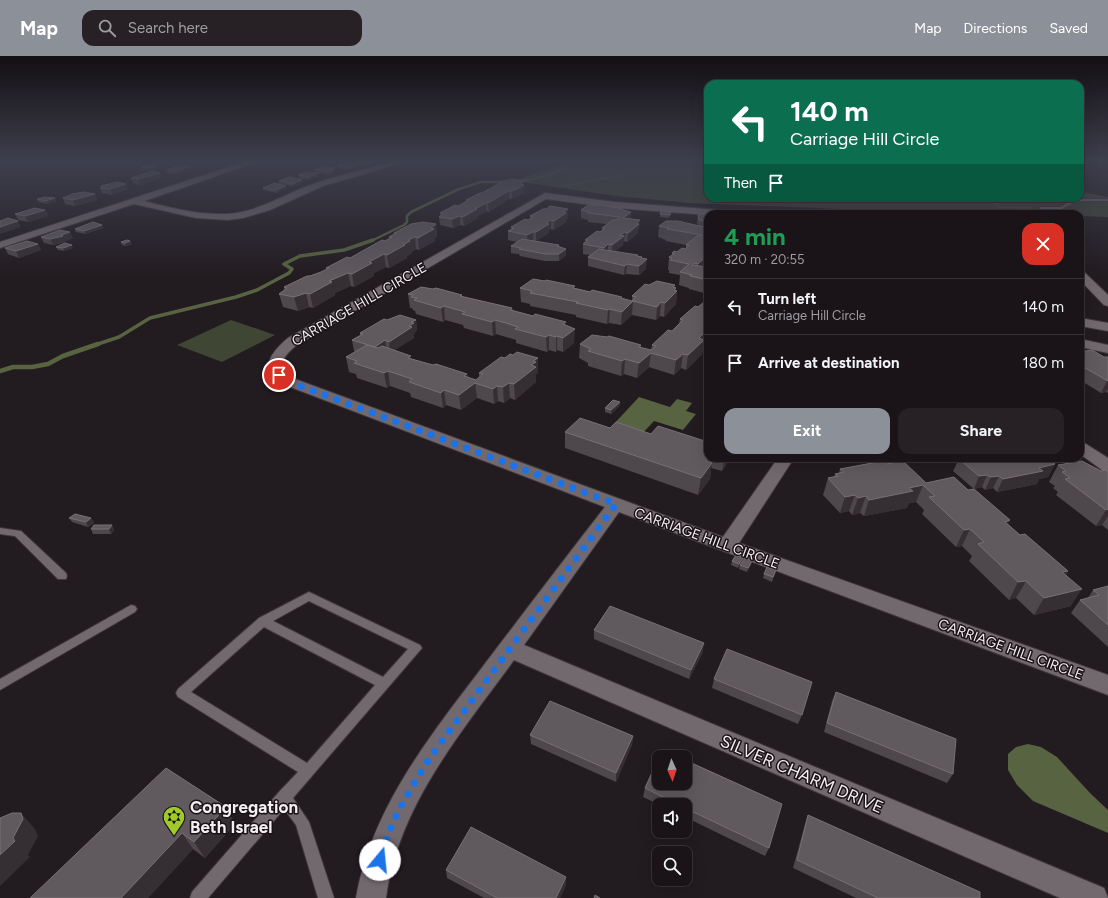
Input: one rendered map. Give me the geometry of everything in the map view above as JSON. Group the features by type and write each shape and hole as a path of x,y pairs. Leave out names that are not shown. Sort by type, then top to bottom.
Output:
{"street":[{"path":"0,245 139,199"},
{"path":"134,201 203,217 248,214 264,210 285,199"},
{"name":"CARRIAGE HILL CIRCLE","path":"539,199 293,341 282,350 276,359 275,368 279,375 290,382 727,546 1108,685"},
{"path":"571,199 615,205 704,212"},
{"path":"1084,278 1108,302"},
{"path":"1084,323 1108,327"},
{"path":"1084,344 1108,349"},
{"path":"1084,450 1108,466"},
{"path":"727,546 783,462"},
{"path":"372,898 372,889 383,845 407,795 431,756 616,504"},
{"name":"SILVER CHARM DRIVE","path":"510,649 1094,898"}],"lane":[{"path":"1084,201 1108,200"},
{"path":"1041,208 1062,208 1074,202"},
{"path":"0,531 18,533 62,576"},
{"path":"198,898 284,797 308,770 384,684 416,648 309,596 263,621 182,693 308,770"},
{"path":"0,685 131,609"},
{"path":"263,621 384,684"},
{"path":"284,797 302,822 326,898"}],"path":[{"path":"993,202 1000,207 1041,208"}],"shaded area":[{"path":"650,199 704,199 704,202 1084,202 1084,199 1108,199 1108,217 1084,216 1084,210 845,210 689,203"},
{"path":"231,320 275,335 222,362 177,345"},
{"path":"639,397 670,407 677,399 692,403 686,411 696,414 683,430 654,421 641,435 612,426"},
{"path":"1028,744 1041,747 1057,757 1108,810 1108,833 1033,801 1017,785 1008,770 1008,754 1016,747"}],"building":[{"path":"38,199 51,199 46,201"},
{"path":"494,199 463,217 460,216 452,219 439,217 443,213 440,213 469,200 466,200"},
{"path":"588,205 600,205 623,209 622,210 631,212 623,218 640,220 636,224 639,224 628,233 625,232 620,235 624,236 612,245 608,244 604,248 583,244 588,240 585,240 597,231 600,232 605,228 602,228 620,217 588,213 589,212 581,210"},
{"path":"550,206 568,209 563,212 566,213 554,221 551,220 546,223 549,224 536,232 527,235 508,231 514,228 511,227 525,219 528,220 533,217 530,216"},
{"path":"35,208 45,210 25,216 15,214"},
{"path":"661,211 671,212 670,215 660,214"},
{"path":"704,214 704,221 699,220 698,215"},
{"path":"8,218 18,221 0,227 0,221"},
{"path":"666,221 678,221 704,227 704,259 698,264 694,263 692,265 704,266 704,279 680,272 689,264 670,260 672,258 669,257 674,254 672,253 674,251 677,252 682,248 685,249 689,245 686,245 697,236 702,235 667,229 669,228 659,226"},
{"path":"93,222 102,225 84,231 75,229"},
{"path":"423,222 436,224 431,228 434,229 418,238 415,237 408,240 410,241 403,245 405,245 387,255 384,254 369,262 372,263 352,274 348,273 329,281 332,282 310,294 306,293 294,297 279,294 287,288 284,287 307,276 321,272 329,268 326,268 347,257 350,258 382,240 385,241 396,233 394,233 411,224"},
{"path":"60,230 70,232 61,235 63,236 50,239 41,237"},
{"path":"522,239 559,245 557,246 566,249 559,254 545,254 511,246"},
{"path":"127,240 130,241 125,243 121,242"},
{"path":"27,241 38,244 16,251 5,248"},
{"path":"65,243 72,245 63,248 56,247"},
{"path":"599,249 638,255 637,256 642,257 641,258 647,259 639,266 627,264 625,266 588,257"},
{"path":"533,279 575,286 573,288 590,292 592,290 622,297 621,298 632,301 636,297 632,296 645,284 649,285 657,281 675,285 673,287 676,288 674,290 677,291 665,303 661,302 657,307 633,301 622,312 530,293 532,291 520,288"},
{"path":"421,287 436,288 462,295 460,296 512,308 510,310 533,316 535,314 566,322 563,324 575,329 563,338 549,335 546,337 515,329 518,327 495,320 492,322 462,314 465,312 444,306 441,308 414,300 417,298 411,297 413,295 408,294"},
{"path":"704,302 704,333 699,338 704,340 688,355 683,354 676,360 651,353 639,363 625,359 622,361 588,351 591,349 580,344 592,335 609,336 641,345 639,347 651,350 656,346 652,345 668,330 672,331 683,320 680,319 695,306 698,307"},
{"path":"400,315 416,320 411,322 414,323 409,326 412,327 389,342 385,340 375,347 352,340 363,334 360,333 384,319 387,320"},
{"path":"367,345 378,348 382,346 411,356 408,358 433,365 436,364 467,374 464,376 476,380 483,374 479,373 501,357 505,358 510,354 513,355 517,352 538,358 533,361 536,362 531,365 536,367 514,384 509,383 503,387 497,386 493,389 475,383 459,395 444,390 441,393 409,382 412,379 388,371 384,373 354,363 357,361 346,357"},
{"path":"1092,350 1104,357 1108,357 1108,381 1084,367 1084,351"},
{"path":"613,400 620,402 611,410 605,408"},
{"path":"580,418 610,428 616,422 651,434 658,426 704,441 704,462 712,463 701,478 565,432"},
{"path":"878,462 884,462 886,464 904,462 926,483 954,477 968,490 974,489 1010,520 1005,522 1020,535 1025,534 1068,571 1062,572 1082,589 1044,598 1026,581 1018,582 978,544 984,542 970,529 964,530 929,497 935,496 923,485 909,488 913,491 869,500 866,496 858,498 855,495 845,497 828,478 838,476 835,474 844,472 840,469"},
{"path":"963,462 1052,462 1055,464 1039,468 1043,471 1003,479 999,476 979,476"},
{"path":"1084,462 1101,471 1106,470 1108,472 1108,509 1106,510 1065,479 1070,478 1062,472 1066,471 1058,465"},
{"path":"75,514 91,518 86,522 69,518"},
{"path":"94,525 112,525 109,529 91,529"},
{"path":"736,555 743,558 739,564 732,561"},
{"path":"745,558 752,561 748,568 740,565"},
{"path":"767,567 776,570 773,577 764,574"},
{"path":"1108,586 1108,625 1080,600 1099,595 1093,590"},
{"path":"610,606 704,643 691,670 594,630"},
{"path":"727,649 812,682 802,715 714,679"},
{"path":"836,692 956,739 953,774 827,723"},
{"path":"550,701 633,736 616,773 530,735"},
{"path":"692,763 782,804 769,848 692,811 692,798 665,798 645,788 652,772 652,790 692,790"},
{"path":"166,768 226,807 194,842 182,833 121,898 30,898"},
{"path":"12,813 21,813 23,819 13,838 15,841 0,855 0,818"},
{"path":"808,815 980,892 980,898 878,898 797,860"},
{"path":"471,827 566,877 556,898 497,898 446,870"}],"waterway":[{"path":"371,241 404,225 407,222 407,216 411,212 438,199"},
{"path":"98,344 119,337 150,318 236,297 257,290 289,273 292,269 284,264 300,256 344,250 373,240"},
{"path":"0,371 13,367 32,367 48,364 63,356 98,344"}],"place":[{"name":"Congregation Beth Israel","path":"174,836"}],"route":[{"path":"279,375 290,382 616,504 431,756 407,795 383,845 380,860"}]}
